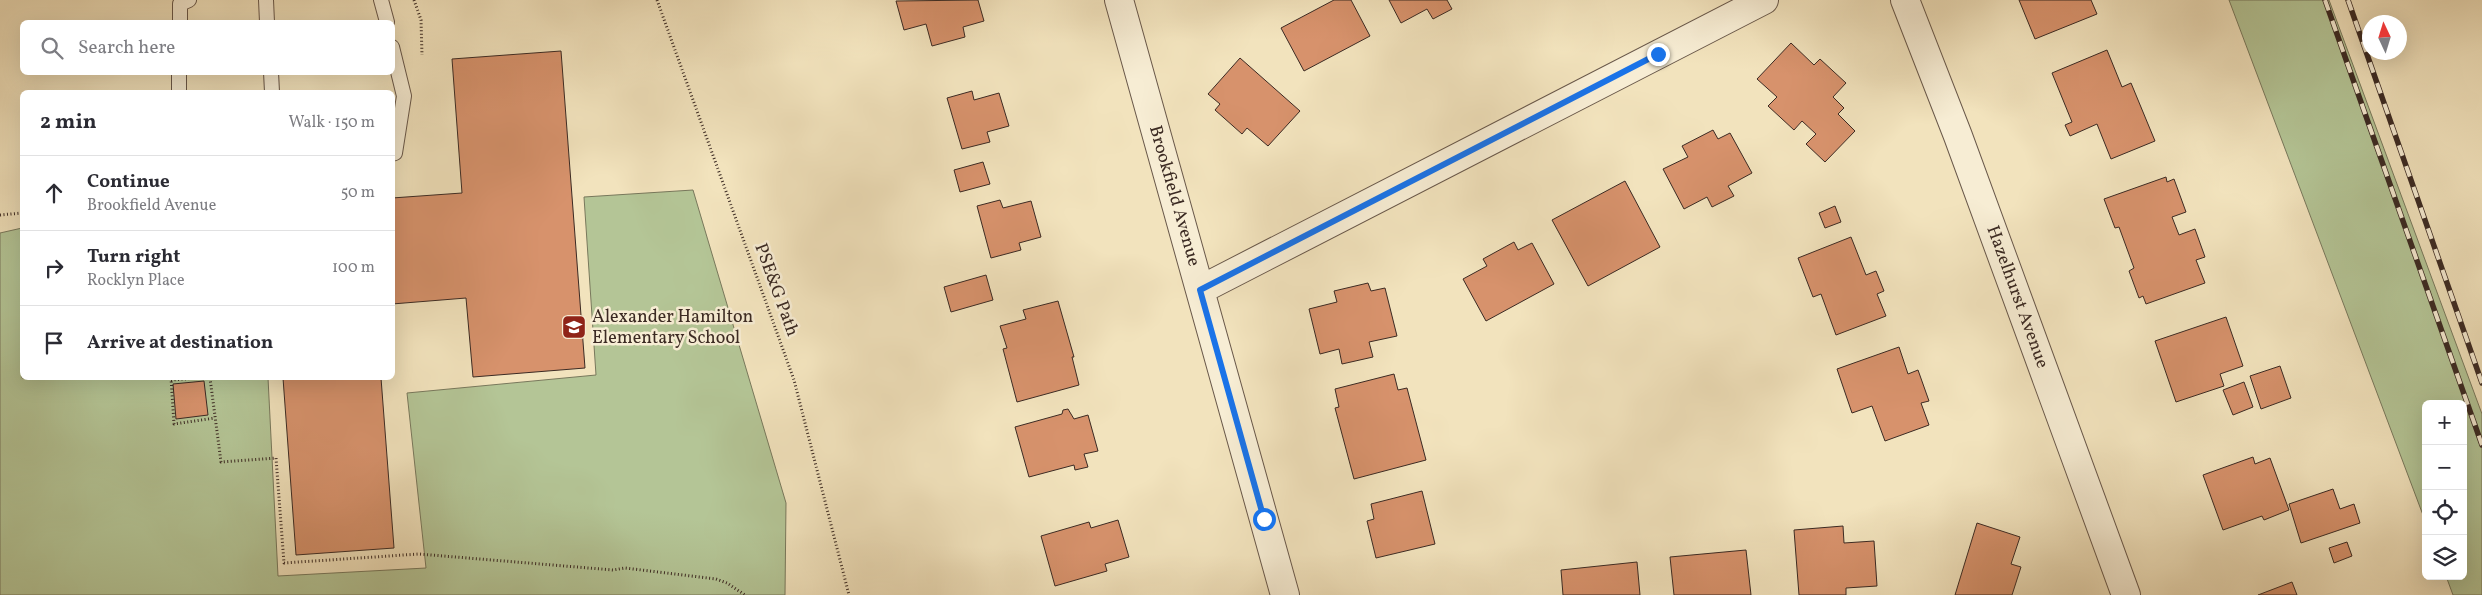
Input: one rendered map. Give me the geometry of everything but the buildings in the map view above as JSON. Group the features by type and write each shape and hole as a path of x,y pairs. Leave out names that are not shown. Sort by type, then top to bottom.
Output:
{"street":[{"name":"Brookfield Avenue","path":"1119,0 1285,595"},
{"path":"1200,290 1764,0"},
{"name":"Hazelhurst Avenue","path":"1905,0 1958,136 2126,595"}],"lane":[{"path":"180,20 180,4 189,0"},
{"path":"266,0 267,20"},
{"path":"381,0 386,20"},
{"path":"395,58 404,96 395,153"},
{"path":"179,75 179,90"},
{"path":"271,75 272,90"}],"path":[{"name":"PSE&G Path","path":"657,0 794,380 849,595"},
{"path":"0,215 20,213"},
{"path":"171,380 174,424 215,418"},
{"path":"210,380 221,462 276,458 284,563 431,554 476,560 613,570 625,568 716,579 727,583 745,595"}],"green space":[{"path":"2229,0 2329,0 2482,414 2482,595 2453,595 2447,580 2467,580 2467,400 2422,400 2422,512"},
{"path":"693,190 786,503 785,595 0,595 0,233 20,228 20,380 268,380 278,576 426,568 407,393 596,375 584,197"}],"railway":[{"path":"2325,0 2482,445"},
{"path":"2348,0 2482,383"}],"place":[{"name":"Alexander Hamilton Elementary School","path":"574,327"}],"route":[{"path":"1264,519 1200,290 1658,54"}]}
